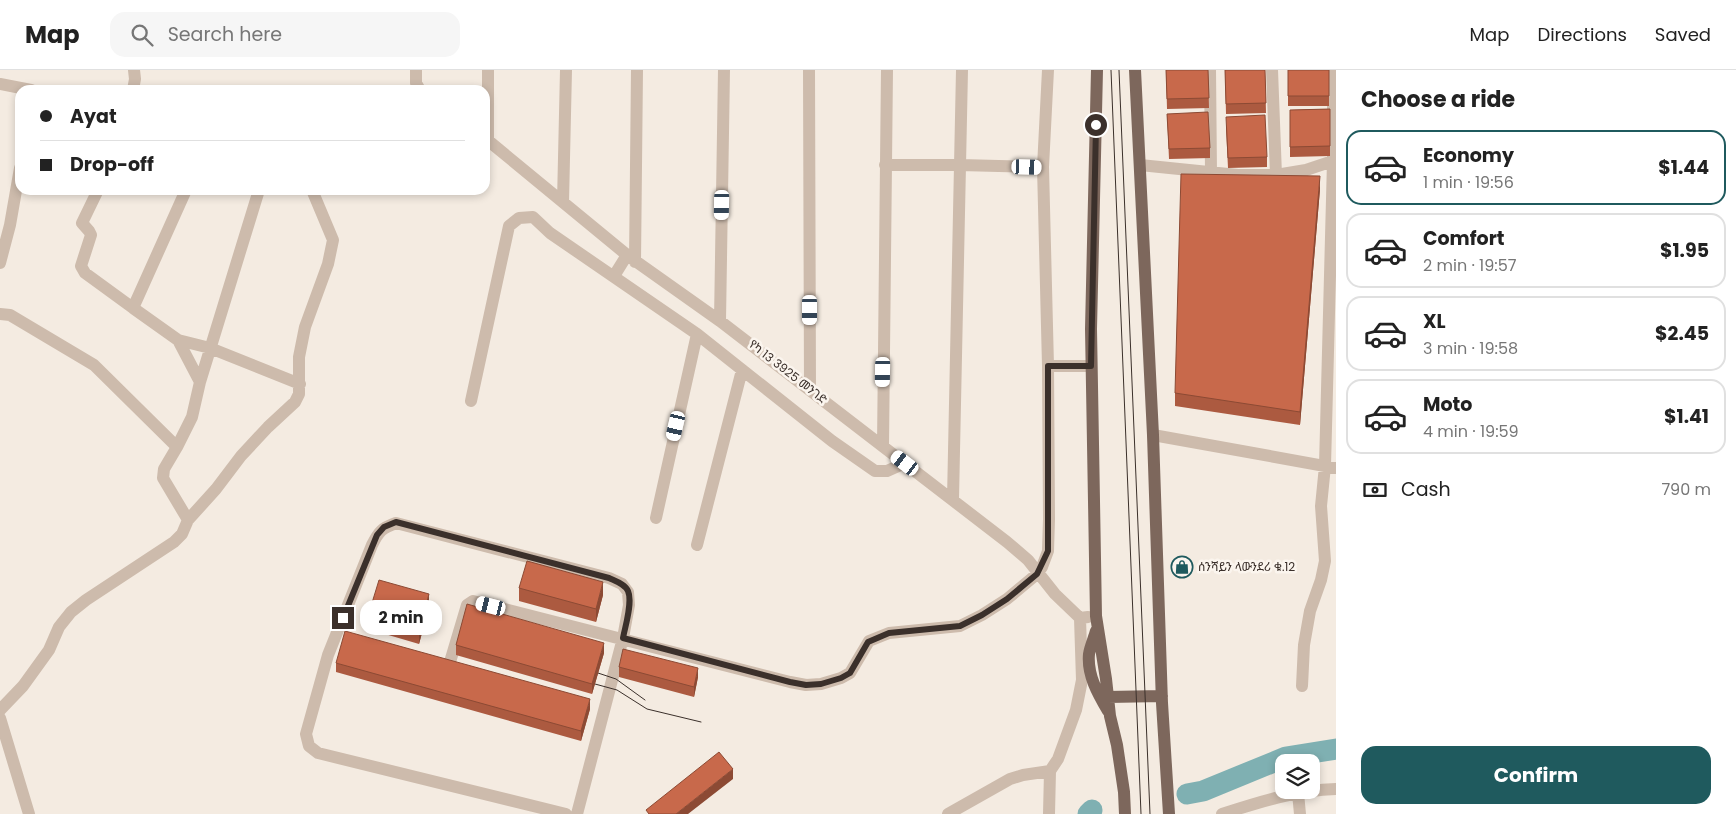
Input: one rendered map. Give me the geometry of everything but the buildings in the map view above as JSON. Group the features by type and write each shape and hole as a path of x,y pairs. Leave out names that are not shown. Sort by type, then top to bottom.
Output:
{"main road":[{"path":"1097,70 1091,366 1096,621 1110,716 1124,792 1125,814"},
{"path":"1135,70 1153,436 1162,696 1169,814"},
{"path":"1096,621 1089,655 1091,672 1096,691 1110,716"},
{"path":"1108,697 1162,696"}],"street":[{"path":"134,70 134,85"},
{"path":"416,70 417,85"},
{"path":"488,70 488,85"},
{"path":"563,202 566,70"},
{"path":"614,276 631,258 637,70"},
{"path":"720,321 724,70"},
{"path":"809,70 810,390"},
{"path":"882,446 887,70"},
{"path":"953,499 962,70"},
{"path":"450,662 467,605 473,601 790,682 806,685 821,684 850,673 868,642 889,633 960,626 1007,599 1037,574 1048,551 1048,366 1043,167 1048,70"},
{"path":"1210,70 1211,172"},
{"path":"1272,70 1276,176"},
{"path":"1302,686 1304,645 1310,611 1321,580 1325,561 1321,506 1330,467 1334,161 1333,70"},
{"path":"0,84 15,87"},
{"name":"የካ 13 3925 መንገድ","path":"490,142 631,258 720,321 953,499 1028,560 1037,574 1069,609 1080,618"},
{"path":"1140,165 1276,176 1306,170 1334,161"},
{"path":"885,165 1043,167"},
{"path":"0,263 15,195"},
{"path":"96,195 82,223 90,235 81,266 85,273 178,340 210,348 300,384"},
{"path":"133,308 184,195"},
{"path":"188,520 162,478 164,469 192,417 210,348 257,195"},
{"path":"0,710 23,686 71,612 174,542 182,534 188,520 261,434 295,402 299,394 300,384 298,357 305,327 328,264 333,240 314,195"},
{"path":"471,401 509,226 519,218 533,217 550,232 697,334 832,441 875,472 887,471 905,463"},
{"path":"0,314 10,314 94,365 177,447"},
{"path":"656,518 697,334"},
{"path":"178,340 200,382"},
{"path":"1048,366 1091,366"},
{"path":"697,544 742,370"},
{"path":"1153,436 1330,467"},
{"path":"566,814 318,752 309,746 306,734 328,655 377,535 384,527 396,522 609,578 622,584 628,592 629,605 623,638 577,814"},
{"path":"1049,814 1050,771 1058,759 1073,718 1082,680 1080,618 1096,621"},
{"path":"0,718 29,814"},
{"path":"948,814 1010,780 1023,775 1050,771"},
{"path":"1320,790 1336,789"},
{"path":"1222,814 1275,798"},
{"path":"1299,799 1300,814"}],"waterway":[{"path":"1187,794 1203,791 1286,757 1336,749"},
{"path":"1088,814 1092,810"}],"tram line":[{"path":"1111,70 1141,814"},
{"path":"1119,70 1150,814"},
{"path":"598,673 616,679 645,700"},
{"path":"595,684 617,690 647,709 701,722"}],"place":[{"name":"ሰንሻይን ላውንደሪ ቁ.12","path":"1182,567"}],"route":[{"path":"343,618 377,535 384,527 396,522 609,578 622,584 628,592 629,605 623,638 806,685 821,684 850,673 868,642 889,633 960,626 1007,599 1037,574 1048,551 1048,366 1091,366 1096,125"}]}
